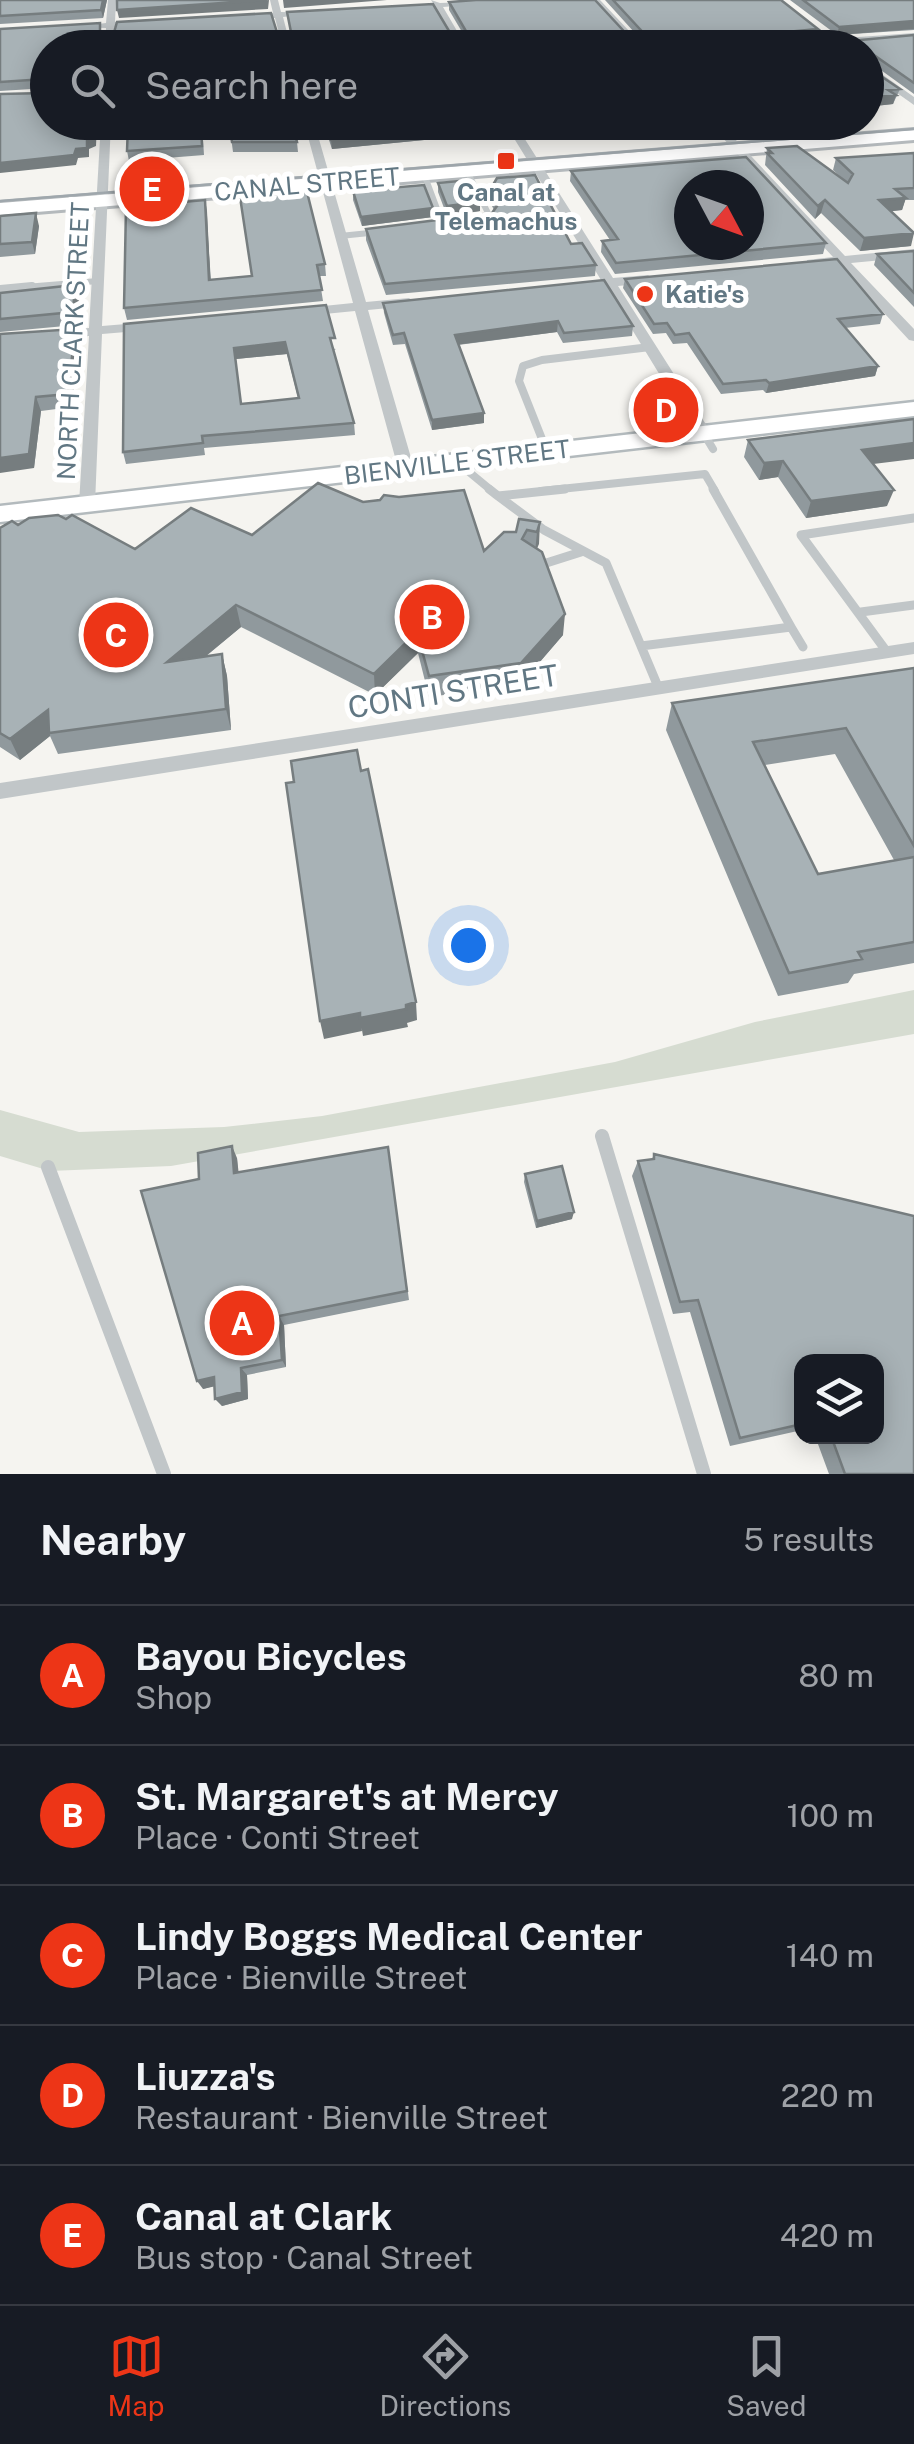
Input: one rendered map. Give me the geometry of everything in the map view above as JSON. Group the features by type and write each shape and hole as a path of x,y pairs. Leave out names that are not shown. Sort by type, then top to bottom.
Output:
{"main road":[{"name":"CANAL STREET","path":"884,120 914,118"},
{"name":"CANAL STREET","path":"884,136 914,135"},
{"name":"CANAL STREET","path":"84,190 323,173 602,140"},
{"name":"CANAL STREET","path":"242,170 424,174 738,149 782,140"},
{"name":"CANAL STREET","path":"0,209 123,180"}],"street":[{"path":"110,30 112,0"},
{"path":"274,0 283,30"},
{"path":"402,7 524,0"},
{"path":"596,0 624,30"},
{"path":"436,3 452,30"},
{"path":"241,17 332,12"},
{"path":"73,27 147,22"},
{"path":"884,40 914,36"},
{"path":"884,80 914,102"},
{"name":"NORTH CLARK STREET","path":"87,497 98,281 84,190 100,140"},
{"path":"314,140 404,461"},
{"path":"519,140 704,435"},
{"path":"729,140 914,337"},
{"path":"804,264 914,253"},
{"path":"572,286 668,276"},
{"path":"280,314 417,301"},
{"path":"0,340 168,324"},
{"name":"BIENVILLE STREET","path":"0,500 87,497 404,461 542,438 704,435 914,397"},
{"name":"BIENVILLE STREET","path":"404,461 456,462 914,409"},
{"name":"BIENVILLE STREET","path":"0,514 87,497"},
{"name":"CONTI STREET","path":"0,791 914,648"}],"lane":[{"path":"467,171 490,217 474,218"},
{"path":"424,174 442,222"},
{"path":"425,228 458,220"},
{"path":"340,236 391,231"},
{"path":"0,290 98,281"},
{"path":"542,438 519,382 524,366 542,360 650,347"},
{"path":"456,462 522,518 606,563 658,688"},
{"path":"497,496 705,474 803,646"},
{"path":"511,530 522,518"},
{"path":"887,652 801,535 914,518"},
{"path":"530,559 540,565 581,552"},
{"path":"861,612 914,605"},
{"path":"642,646 791,627"},
{"path":"602,1136 704,1474"},
{"path":"48,1167 164,1474"}],"shaded area":[{"path":"914,990 914,1034 171,1166 50,1171 0,1156 0,1110 79,1132 224,1127 322,1116 615,1062 755,1022"}],"building":[{"path":"0,0 103,0 101,10 0,16"},
{"path":"117,0 267,0 117,10"},
{"path":"595,0 623,30 465,30 449,2"},
{"path":"613,0 781,0 818,29 641,30"},
{"path":"803,0 914,0 914,21 839,27"},
{"path":"433,4 448,30 291,30 287,12"},
{"path":"271,13 276,30 115,30 117,22"},
{"path":"100,23 100,30 30,30 30,80 0,82 0,29"},
{"path":"914,35 914,83 884,62 884,38"},
{"path":"884,78 900,89 888,90 896,95 884,96"},
{"path":"30,93 30,140 87,140 87,148 76,149 74,155 0,163 0,94"},
{"path":"127,140 202,140 202,146 127,151"},
{"path":"232,140 297,142 232,142"},
{"path":"797,146 848,183 853,174 836,158 914,153 914,188 895,189 906,198 879,200 914,233 864,238 825,200 818,206 767,153 772,153 767,148"},
{"path":"746,157 758,170 674,170 674,257 616,263 602,241 618,239 571,171"},
{"path":"535,175 571,244 582,243 596,265 385,284 366,229 492,213 497,206 490,190 497,178"},
{"path":"764,176 826,243 764,249"},
{"path":"469,180 480,202 447,206 438,183"},
{"path":"424,185 433,208 361,217 353,191"},
{"path":"307,192 325,264 317,265 322,290 124,308 126,207 205,200 209,280 252,276 240,197"},
{"path":"36,213 32,242 0,244 0,216"},
{"path":"914,251 914,293 877,254"},
{"path":"837,259 883,314 838,319 878,366 769,383 766,380 723,384 689,333 675,335 667,323 654,324 625,279"},
{"path":"604,280 633,326 564,333 558,321 455,335 484,413 432,420 404,333 393,335 383,303"},
{"path":"75,285 73,312 0,319 0,293"},
{"path":"326,305 335,338 330,338 354,423 202,436 203,443 123,452 124,324","holes":["285,342 299,398 241,404 234,348"]},
{"path":"75,329 68,394 36,397 29,454 0,458 0,334"},
{"path":"914,419 914,443 862,450 894,490 811,501 783,461 764,463 748,440"},
{"path":"318,483 363,502 380,500 384,495 464,490 484,551 504,532 516,532 519,519 540,522 537,532 527,530 522,539 542,552 565,614 521,663 429,676 417,632 374,674 236,605 167,662 222,654 226,709 49,733 48,710 10,739 0,733 0,528 12,521 18,525 29,518 58,515 66,519 72,515 135,549 191,508 252,535"},
{"path":"914,668 914,846 846,728 753,742 818,874 914,857 914,942 858,952 862,959 789,973 672,703"},
{"path":"357,750 361,771 368,769 416,1002 406,1005 406,1009 320,1021 286,783 294,782 291,761"},
{"path":"232,1146 234,1173 388,1147 407,1291 279,1316 282,1360 241,1368 242,1392 215,1399 214,1377 197,1381 141,1191 199,1179 198,1153"},
{"path":"654,1154 914,1216 914,1474 845,1474 834,1444 884,1444 884,1354 794,1354 794,1426 740,1438 698,1300 680,1302 638,1161 654,1159"},
{"path":"562,1166 574,1212 537,1221 525,1174"}],"tram line":[{"path":"884,131 914,129"},
{"path":"0,201 774,140"}],"place":[{"name":"Canal at Telemachus","path":"506,161"},
{"name":"Canal at Clark","path":"152,189"},
{"name":"Katie's","path":"645,294"},
{"name":"Liuzza's","path":"666,410"},
{"name":"St. Margaret's at Mercy","path":"432,617"},
{"name":"Lindy Boggs Medical Center","path":"116,635"},
{"name":"Bayou Bicycles","path":"242,1323"}]}
